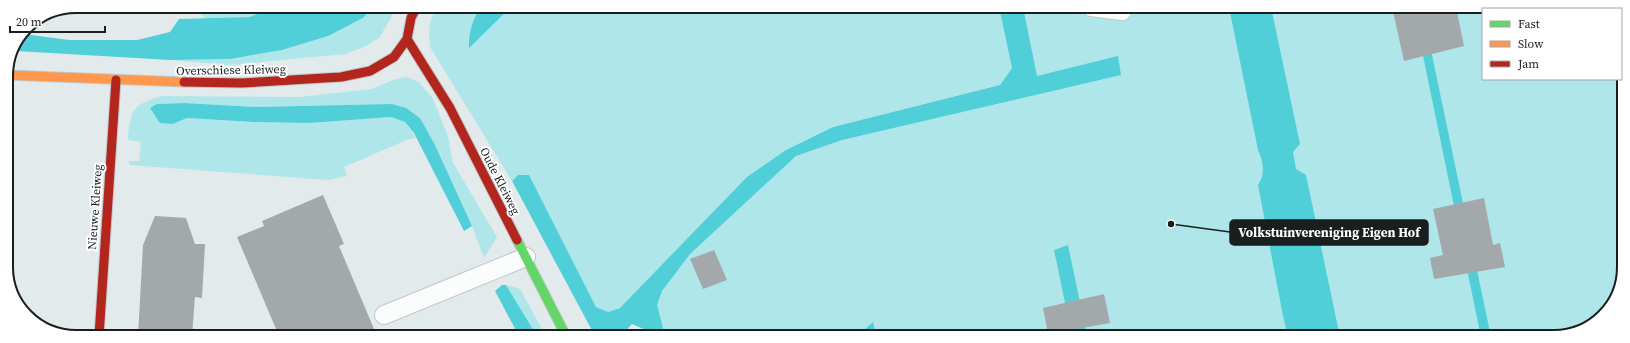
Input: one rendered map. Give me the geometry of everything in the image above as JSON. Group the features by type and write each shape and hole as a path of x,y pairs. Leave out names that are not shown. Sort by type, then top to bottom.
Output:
{"street":[{"name":"Overschiese Kleiweg","path":"13,75 116,80 242,83 341,77 370,71 394,57 407,39 411,18 414,13"},
{"name":"Oude Kleiweg","path":"407,39 450,108 563,330"},
{"name":"Nieuwe Kleiweg","path":"99,330 116,80"}],"lane":[{"path":"384,315 526,257"}],"shaded area":[{"path":"200,13 259,13 250,17 205,19"},
{"path":"368,13 392,13 391,18 379,38 366,46 345,54 229,65 170,60 230,59 282,50 328,36 363,18"},
{"path":"434,13 477,13 471,26 469,47 505,13 1000,13 1012,68 1000,85 833,127 786,150 620,308 608,312 596,307 529,175 518,175 512,181 430,47 429,35"},
{"path":"1008,13 1482,13 1482,80 1617,80 1616,279 1609,298 1595,314 1585,322 1574,327 1554,330 658,330 653,287 794,151 1021,88"},
{"path":"406,77 419,82 433,99 448,136 453,163 497,237 484,258 472,226 434,143 420,118 406,108 392,104 256,107 184,103 157,104 173,124 187,118 253,122 309,123 391,117 405,122 416,138 409,139 344,167 347,176 328,180 129,165 129,161 139,161 141,142 128,140 130,122 134,110 151,99 161,96 300,97 372,89 393,80"},
{"path":"506,285 520,289 543,330 533,330"}],"water":[{"path":"259,13 368,13 363,18 328,36 282,50 230,59 170,60 19,51 29,35 69,40 137,40 170,32 179,19 250,17"},
{"path":"478,13 505,13 469,48 469,37"},
{"path":"1000,13 1024,13 1037,76 1118,56 1121,75 842,140 796,156 690,254 662,291 657,305 663,330 646,330 632,324 626,330 592,330 512,181 518,175 529,175 596,307 608,312 620,308 747,177 786,150 833,127 1000,85 1012,68"},
{"path":"1230,13 1272,13 1300,144 1293,152 1296,169 1306,175 1339,330 1286,330 1258,185 1261,181 1263,168"},
{"path":"1414,13 1423,13 1490,330 1480,330"},
{"path":"184,103 256,107 392,104 406,108 420,118 434,143 472,226 464,231 414,133 405,122 391,117 309,123 253,122 187,118 173,124 160,123 150,108 157,104"},
{"path":"1068,245 1086,330 1071,330 1054,250"},
{"path":"502,285 506,285 533,330 516,330 495,291"},
{"path":"873,322 875,330 864,330"}],"building":[{"path":"1393,13 1457,13 1464,46 1404,61"},
{"path":"323,195 344,244 339,246 374,330 276,330 237,237 264,226 262,221"},
{"path":"1484,198 1493,245 1500,243 1505,267 1434,279 1430,258 1443,255 1433,209"},
{"path":"155,216 186,218 195,244 205,244 202,298 195,297 192,330 138,330 143,245"},
{"path":"714,250 727,280 703,289 690,259"},
{"path":"1104,294 1110,323 1071,330 1047,330 1043,308"}],"traffic: fast":[{"path":"517,240 563,330"}],"traffic: slow":[{"path":"13,75 184,82"}],"traffic: jam":[{"path":"184,82 242,83 341,77 370,71 394,57 407,39 411,18 414,13"},
{"path":"407,39 450,108 517,240"},
{"path":"99,330 116,80"}],"place":[{"name":"Volkstuinvereniging Eigen Hof","path":"1171,224"}]}
